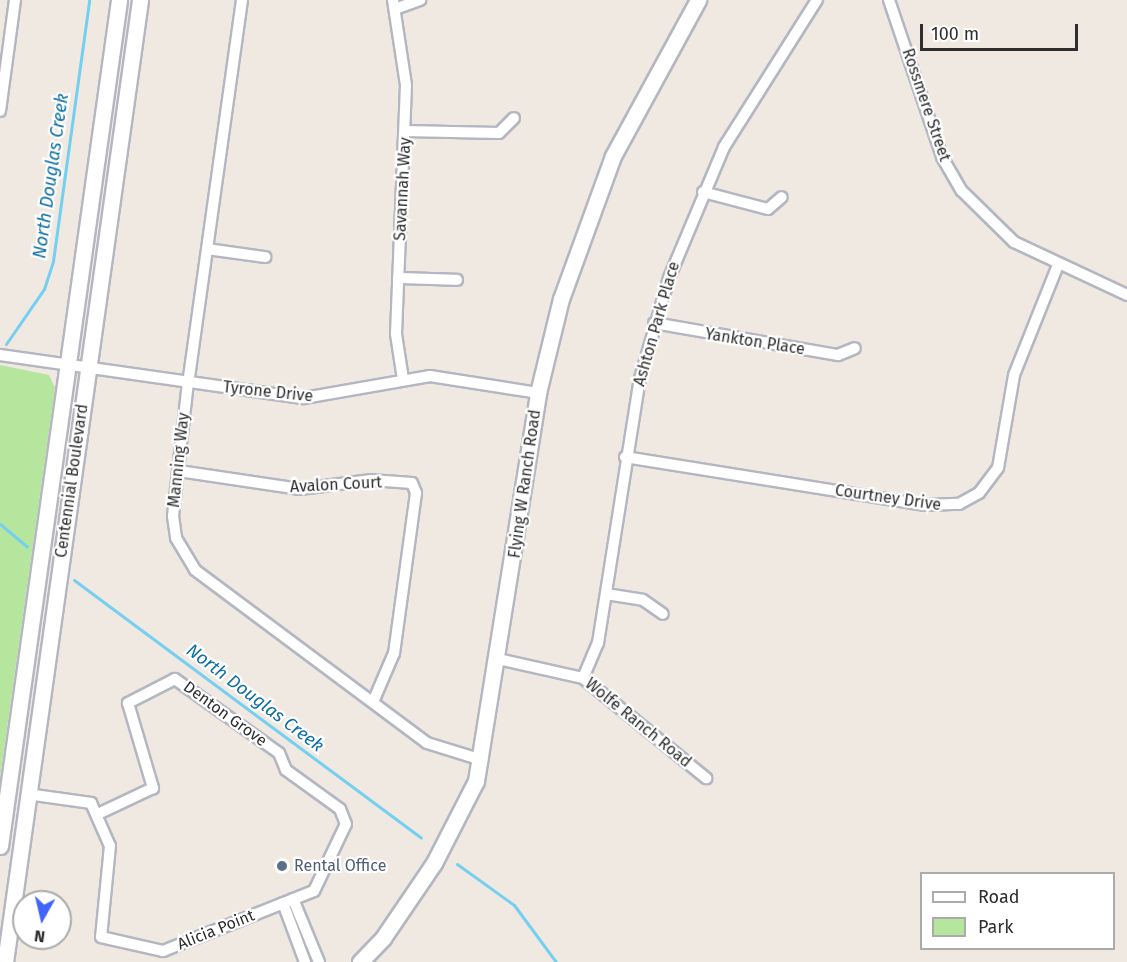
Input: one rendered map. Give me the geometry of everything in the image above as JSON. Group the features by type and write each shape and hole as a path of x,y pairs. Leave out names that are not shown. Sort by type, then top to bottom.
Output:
{"main road":[{"name":"Centennial Boulevard","path":"0,846 119,0"},
{"name":"Centennial Boulevard","path":"4,962 140,0"},
{"name":"Flying W Ranch Road","path":"360,962 399,916 447,841 482,760 538,393 561,299 596,195 641,97 698,0"}],"street":[{"path":"0,111 15,0"},
{"name":"Manning Way","path":"242,0 188,382 173,528 186,561 373,702 436,748 482,760"},
{"path":"394,5 420,0"},
{"name":"Ashton Park Place","path":"583,678 595,656 625,457 654,323 703,192 761,80 817,0"},
{"name":"Rossmere Street","path":"889,0 954,178 1002,233 1058,265 1127,295"},
{"name":"Savannah Way","path":"394,5 404,63 405,131 396,333 403,379"},
{"path":"405,131 499,133 514,118"},
{"path":"703,192 768,209 782,197"},
{"path":"207,249 265,257"},
{"name":"Courtney Drive","path":"625,457 925,505 959,504 979,493 998,468 1014,375 1058,265"},
{"path":"398,278 457,280"},
{"name":"Yankton Place","path":"654,323 838,355 855,348"},
{"name":"Tyrone Drive","path":"0,355 312,399 403,379 442,376 538,393"},
{"name":"Avalon Court","path":"179,471 300,489 371,480 412,483 416,493 394,653 373,702"},
{"path":"606,594 643,600 663,614"},
{"name":"Wolfe Ranch Road","path":"498,659 583,678 705,778"},
{"name":"Denton Grove","path":"98,814 153,788 128,703 169,681 182,681 279,753 286,770 345,817 321,885 288,901"},
{"path":"27,794 85,800 98,814"},
{"name":"Alicia Point","path":"98,814 110,846 99,929 106,941 163,951 288,901"},
{"path":"288,901 305,962"},
{"path":"288,901 319,962"}],"green space":[{"path":"0,365 49,375 55,388 0,778"}],"waterway":[{"name":"North Douglas Creek","path":"6,344 44,289 53,261 89,0"},
{"name":"North Douglas Creek","path":"0,524 27,547"},
{"name":"North Douglas Creek","path":"74,580 421,838"},
{"name":"North Douglas Creek","path":"457,864 514,905 556,962"}],"place":[{"name":"Rental Office","path":"282,866"}]}
